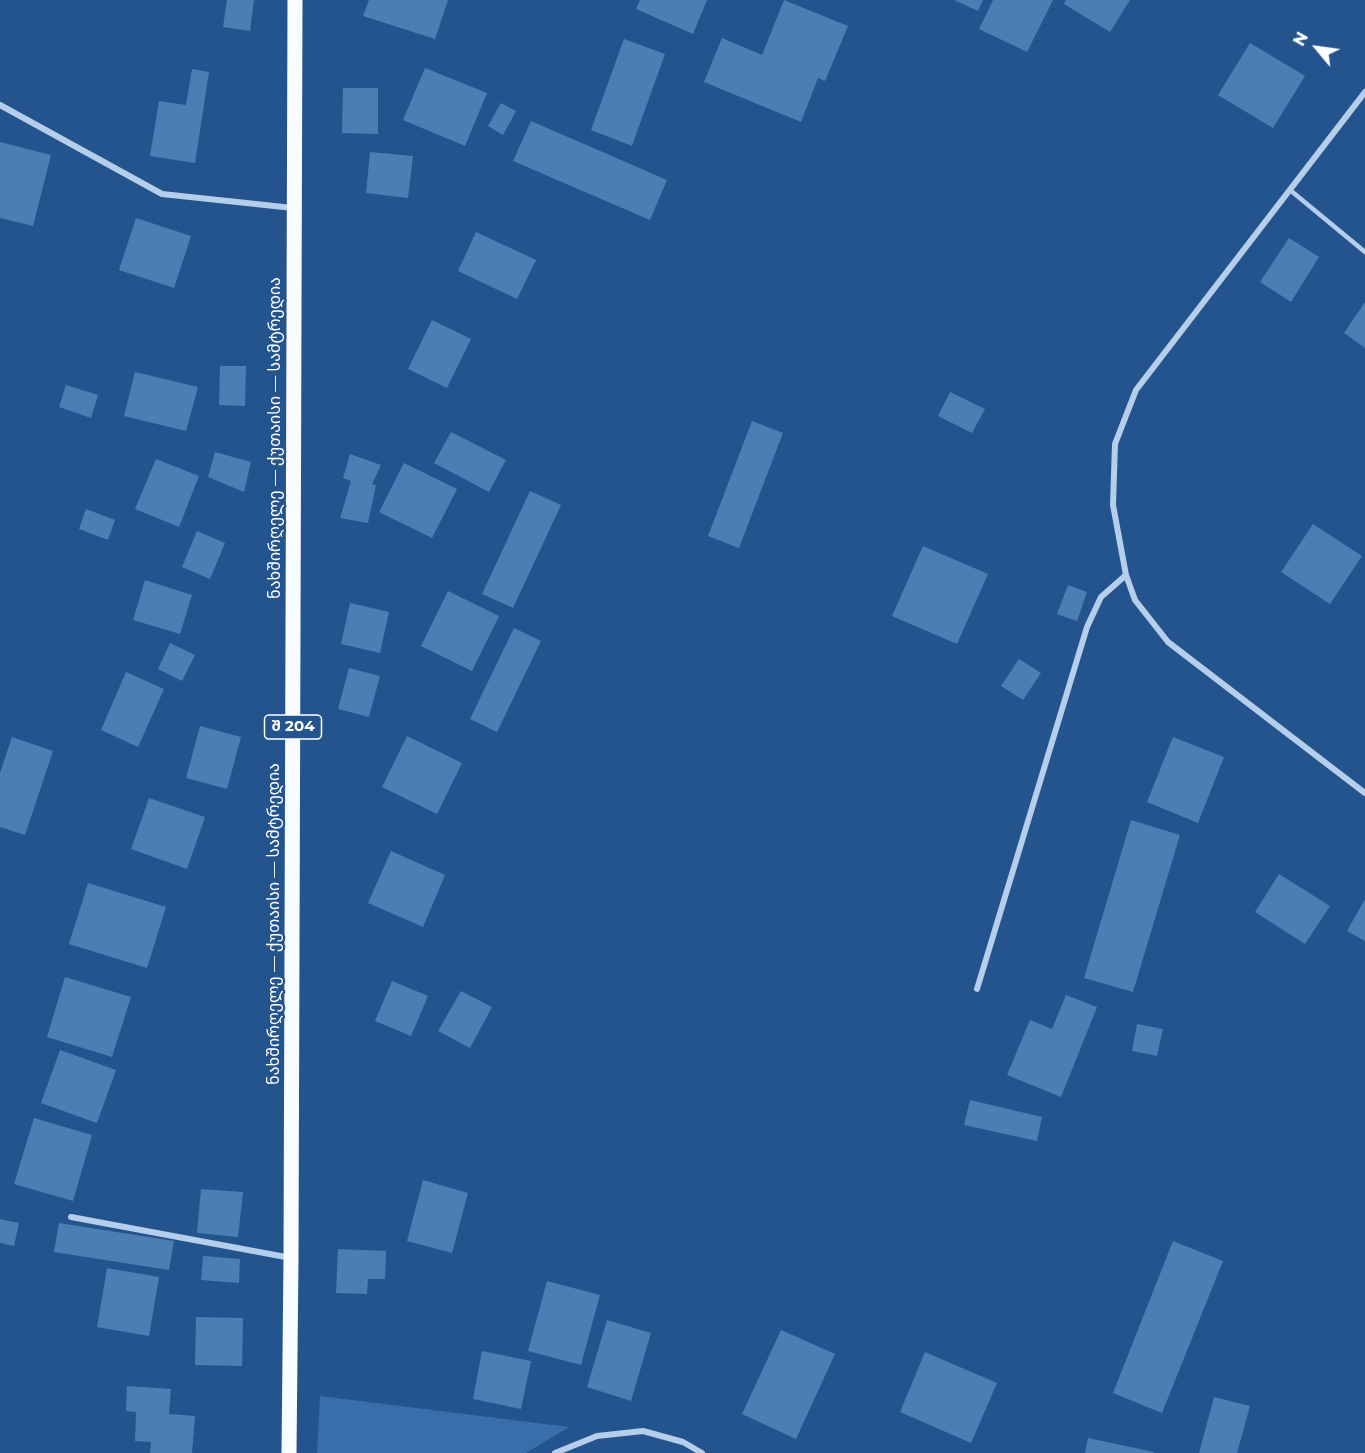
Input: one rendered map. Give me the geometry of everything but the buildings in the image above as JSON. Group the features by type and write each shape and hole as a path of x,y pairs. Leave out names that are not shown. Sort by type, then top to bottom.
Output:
{"main road":[{"name":"ნახშირღელე — ქუთაისი — სამტრედია","path":"289,1453 295,0"}],"street":[{"path":"1365,92 1136,390 1115,444 1113,505 1126,575 1135,600 1168,642 1365,793"},
{"path":"0,105 162,194 294,208"},
{"path":"977,989 1087,627 1101,597 1126,575"},
{"path":"71,1217 291,1258"},
{"path":"555,1453 597,1436 643,1431 683,1442 702,1453"}],"lane":[{"path":"1290,189 1365,252"}],"shaded area":[{"path":"320,1396 569,1427 526,1453 317,1453"}]}
